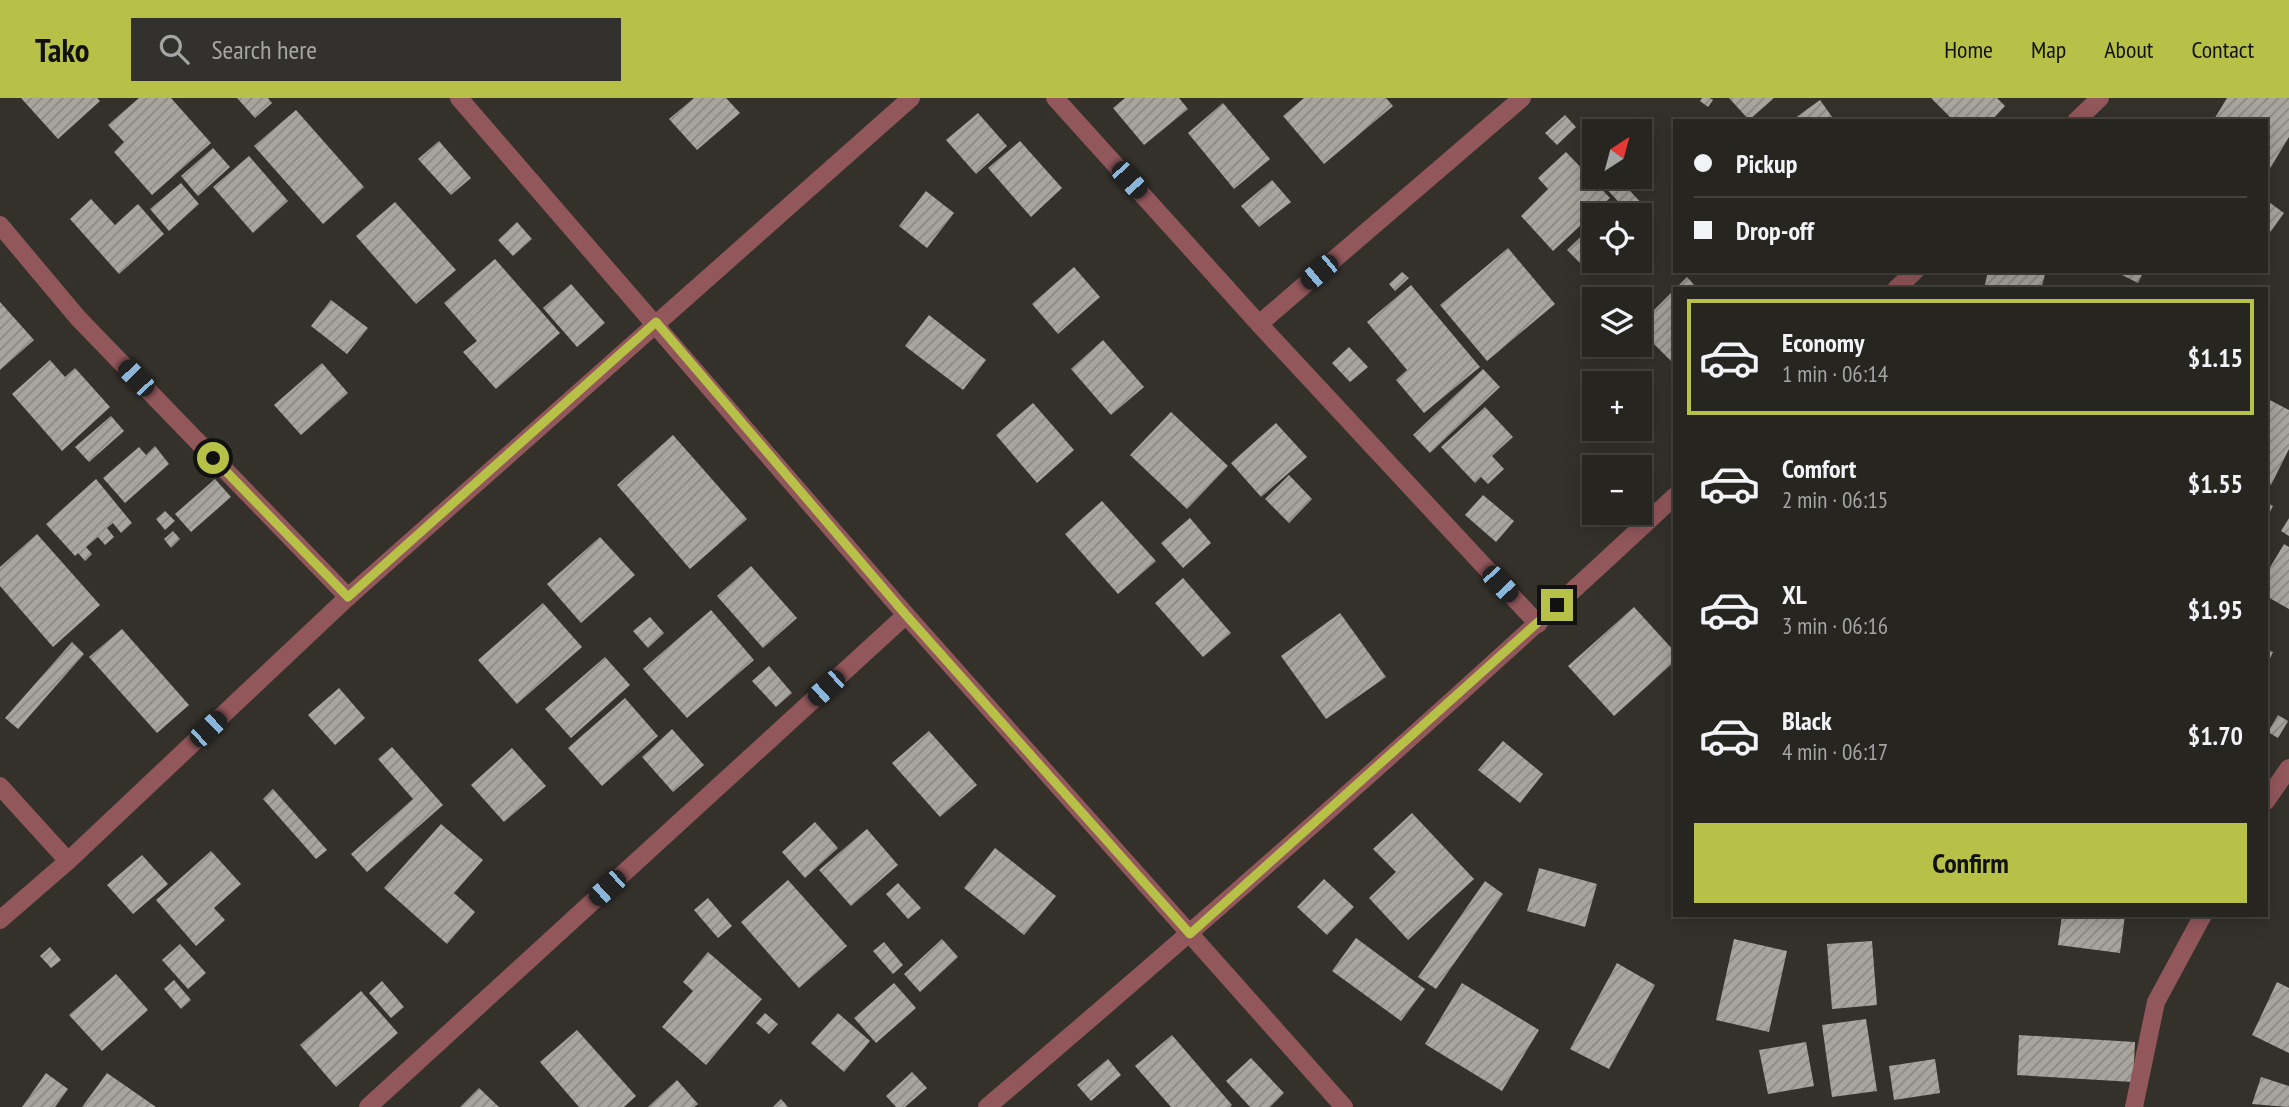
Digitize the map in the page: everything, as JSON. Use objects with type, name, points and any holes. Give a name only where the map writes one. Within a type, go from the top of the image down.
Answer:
[{"type":"street","points":[[459,98],[656,322],[906,615],[1344,1107]]},
{"type":"street","points":[[0,920],[68,861],[348,597],[911,98]]},
{"type":"street","points":[[1055,98],[1259,324],[1538,624]]},
{"type":"street","points":[[1259,324],[1522,98]]},
{"type":"street","points":[[2078,119],[2100,98]]},
{"type":"street","points":[[0,225],[78,318],[348,597]]},
{"type":"street","points":[[1898,287],[1913,273]]},
{"type":"street","points":[[987,1107],[1190,934],[1538,624],[1673,498]]},
{"type":"street","points":[[368,1107],[906,615]]},
{"type":"street","points":[[2268,798],[2289,768]]},
{"type":"street","points":[[0,786],[68,861]]},
{"type":"street","points":[[2134,1107],[2156,1002],[2202,917]]},
{"type":"building","points":[[21,98],[97,98],[100,101],[58,139]]},
{"type":"building","points":[[139,98],[171,98],[211,143],[152,195],[114,152],[124,142],[108,125]]},
{"type":"building","points":[[237,98],[268,98],[272,103],[255,118]]},
{"type":"building","points":[[694,98],[726,98],[740,113],[697,150],[669,119]]},
{"type":"building","points":[[1125,98],[1179,98],[1188,109],[1144,145],[1113,108]]},
{"type":"building","points":[[1304,98],[1386,98],[1393,106],[1324,164],[1283,116]]},
{"type":"building","points":[[1702,98],[1713,100],[1708,107],[1700,101]]},
{"type":"building","points":[[1729,98],[1774,98],[1750,119]]},
{"type":"building","points":[[1931,98],[1997,98],[2005,106],[1993,119],[1952,119]]},
{"type":"building","points":[[2227,98],[2289,98],[2289,137],[2269,170],[2268,119],[2214,119]]},
{"type":"building","points":[[1820,100],[1834,119],[1794,119]]},
{"type":"building","points":[[1223,103],[1270,159],[1234,189],[1188,133]]},
{"type":"building","points":[[296,110],[364,187],[323,224],[254,146]]},
{"type":"building","points":[[978,113],[1007,146],[976,174],[946,140]]},
{"type":"building","points":[[1565,115],[1576,127],[1557,145],[1545,133]]},
{"type":"building","points":[[439,141],[471,178],[451,195],[418,159]]},
{"type":"building","points":[[1020,141],[1062,188],[1031,217],[988,168]]},
{"type":"building","points":[[213,148],[230,167],[198,196],[181,176]]},
{"type":"building","points":[[1566,152],[1582,169],[1582,189],[1601,189],[1610,198],[1605,203],[1582,203],[1582,224],[1553,251],[1521,216],[1548,189],[1538,178]]},
{"type":"building","points":[[249,156],[288,201],[253,233],[213,187]]},
{"type":"building","points":[[1272,180],[1291,202],[1259,227],[1241,206]]},
{"type":"building","points":[[181,183],[199,204],[169,231],[150,209]]},
{"type":"building","points":[[1607,189],[1628,189],[1641,203],[1620,203]]},
{"type":"building","points":[[926,191],[954,213],[927,248],[899,226]]},
{"type":"building","points":[[91,199],[115,225],[138,204],[164,234],[119,274],[70,219]]},
{"type":"building","points":[[2268,201],[2284,213],[2268,235]]},
{"type":"building","points":[[395,202],[456,270],[416,304],[356,236]]},
{"type":"building","points":[[517,222],[532,239],[513,256],[498,240]]},
{"type":"building","points":[[1582,236],[1582,265],[1567,250]]},
{"type":"building","points":[[1508,248],[1555,304],[1487,361],[1440,305]]},
{"type":"building","points":[[495,259],[560,333],[496,389],[463,352],[477,341],[444,303]]},
{"type":"building","points":[[1074,267],[1100,297],[1058,334],[1032,304]]},
{"type":"building","points":[[1402,272],[1409,278],[1395,291],[1389,284]]},
{"type":"building","points":[[1988,273],[2045,273],[2042,287],[1984,287]]},
{"type":"building","points":[[2118,273],[2143,273],[2138,283]]},
{"type":"building","points":[[1687,277],[1696,287],[1677,287]]},
{"type":"building","points":[[571,284],[605,323],[577,347],[543,308]]},
{"type":"building","points":[[1411,285],[1480,367],[1424,413],[1396,380],[1407,370],[1367,322]]},
{"type":"building","points":[[1673,291],[1673,363],[1652,342],[1652,312]]},
{"type":"building","points":[[331,300],[368,328],[347,354],[311,326]]},
{"type":"building","points":[[0,302],[34,340],[0,370]]},
{"type":"building","points":[[929,315],[986,360],[963,390],[905,346]]},
{"type":"building","points":[[1103,340],[1144,387],[1111,415],[1071,369]]},
{"type":"building","points":[[1349,347],[1368,367],[1350,382],[1332,363]]},
{"type":"building","points":[[50,360],[65,377],[75,368],[110,407],[62,451],[12,394]]},
{"type":"building","points":[[322,363],[348,393],[301,435],[274,405]]},
{"type":"building","points":[[1483,369],[1500,387],[1430,453],[1413,435]]},
{"type":"building","points":[[2268,399],[2289,410],[2289,449],[2271,485],[2268,483]]},
{"type":"building","points":[[1033,403],[1074,450],[1037,483],[996,435]]},
{"type":"building","points":[[1485,407],[1513,437],[1492,456],[1504,469],[1488,484],[1481,477],[1475,483],[1441,447]]},
{"type":"building","points":[[1171,412],[1228,466],[1187,509],[1130,455]]},
{"type":"building","points":[[111,416],[124,431],[89,462],[75,447]]},
{"type":"building","points":[[1276,423],[1307,457],[1261,497],[1231,463]]},
{"type":"building","points":[[673,435],[747,519],[690,569],[617,485]]},
{"type":"building","points":[[155,446],[169,464],[125,503],[103,478],[139,447],[146,455]]},
{"type":"building","points":[[1289,475],[1312,499],[1289,523],[1265,499]]},
{"type":"building","points":[[96,479],[132,523],[121,533],[113,523],[107,528],[114,537],[105,545],[98,537],[86,547],[92,554],[85,561],[78,553],[75,556],[46,524]]},
{"type":"building","points":[[215,479],[231,497],[191,532],[175,514]]},
{"type":"building","points":[[1483,495],[1514,521],[1496,542],[1465,515]]},
{"type":"building","points":[[1102,501],[1156,561],[1118,594],[1065,534]]},
{"type":"building","points":[[165,511],[175,521],[165,530],[156,519]]},
{"type":"building","points":[[1190,518],[1211,543],[1183,568],[1161,543]]},
{"type":"building","points":[[2289,518],[2289,536],[2281,531]]},
{"type":"building","points":[[173,531],[180,539],[171,548],[164,539]]},
{"type":"building","points":[[37,534],[100,605],[53,647],[0,586],[0,567]]},
{"type":"building","points":[[600,537],[635,575],[581,623],[547,584]]},
{"type":"building","points":[[2284,544],[2289,547],[2289,609],[2268,597],[2268,571]]},
{"type":"building","points":[[751,566],[797,618],[763,648],[717,596]]},
{"type":"building","points":[[1183,578],[1231,633],[1203,657],[1155,603]]},
{"type":"building","points":[[543,603],[582,647],[517,704],[478,660]]},
{"type":"building","points":[[1634,607],[1673,650],[1673,663],[1614,716],[1568,666]]},
{"type":"building","points":[[711,610],[754,660],[687,718],[643,669]]},
{"type":"building","points":[[1340,613],[1386,677],[1326,719],[1281,656]]},
{"type":"building","points":[[650,617],[664,633],[648,648],[633,631]]},
{"type":"building","points":[[122,629],[189,705],[157,733],[89,657]]},
{"type":"building","points":[[72,642],[84,654],[18,729],[5,718]]},
{"type":"building","points":[[2268,650],[2273,652],[2268,663]]},
{"type":"building","points":[[605,657],[630,685],[571,738],[545,709]]},
{"type":"building","points":[[769,666],[792,693],[776,707],[752,681]]},
{"type":"building","points":[[339,688],[365,718],[335,745],[308,715]]},
{"type":"building","points":[[625,698],[658,736],[602,786],[568,748]]},
{"type":"building","points":[[2278,715],[2288,721],[2278,738],[2268,732]]},
{"type":"building","points":[[672,729],[704,765],[673,792],[642,757]]},
{"type":"building","points":[[929,731],[977,785],[940,817],[892,763]]},
{"type":"building","points":[[1503,741],[1543,774],[1520,803],[1478,770]]},
{"type":"building","points":[[392,747],[443,805],[367,872],[351,854],[413,799],[378,759]]},
{"type":"building","points":[[512,748],[546,786],[504,822],[471,785]]},
{"type":"building","points":[[273,789],[327,850],[316,859],[263,799]]},
{"type":"building","points":[[1412,813],[1474,879],[1408,940],[1369,898],[1396,872],[1373,849]]},
{"type":"building","points":[[815,822],[838,848],[805,878],[782,852]]},
{"type":"building","points":[[441,824],[483,860],[454,893],[475,912],[447,944],[384,888]]},
{"type":"building","points":[[867,829],[898,865],[851,906],[819,870]]},
{"type":"building","points":[[995,848],[1056,896],[1024,935],[964,888]]},
{"type":"building","points":[[211,851],[241,884],[214,908],[225,920],[196,946],[156,900]]},
{"type":"building","points":[[142,855],[168,884],[133,914],[107,885]]},
{"type":"building","points":[[1539,868],[1597,884],[1585,927],[1527,911]]},
{"type":"building","points":[[1324,879],[1354,907],[1327,935],[1297,907]]},
{"type":"building","points":[[788,880],[847,946],[799,988],[741,922]]},
{"type":"building","points":[[1485,881],[1503,894],[1436,989],[1418,977]]},
{"type":"building","points":[[898,883],[921,908],[908,919],[886,894]]},
{"type":"building","points":[[708,898],[732,926],[718,938],[694,910]]},
{"type":"building","points":[[2062,917],[2125,917],[2120,953],[2058,945]]},
{"type":"building","points":[[1356,938],[1425,989],[1401,1021],[1332,971]]},
{"type":"building","points":[[942,939],[958,957],[920,992],[904,974]]},
{"type":"building","points":[[1734,939],[1787,951],[1769,1032],[1716,1020]]},
{"type":"building","points":[[1872,941],[1877,1005],[1832,1009],[1827,944]]},
{"type":"building","points":[[884,942],[903,965],[893,974],[873,951]]},
{"type":"building","points":[[180,944],[206,973],[188,989],[162,960]]},
{"type":"building","points":[[50,947],[61,960],[51,968],[40,956]]},
{"type":"building","points":[[708,952],[762,999],[706,1065],[662,1027],[693,991],[683,982]]},
{"type":"building","points":[[1617,963],[1655,985],[1609,1069],[1570,1049]]},
{"type":"building","points":[[116,974],[148,1010],[102,1051],[69,1015]]},
{"type":"building","points":[[174,980],[191,1000],[181,1009],[164,989]]},
{"type":"building","points":[[382,981],[404,1007],[391,1018],[369,993]]},
{"type":"building","points":[[2277,982],[2289,988],[2289,1053],[2252,1035]]},
{"type":"building","points":[[894,983],[916,1008],[876,1043],[854,1018]]},
{"type":"building","points":[[1462,983],[1539,1030],[1502,1091],[1425,1044]]},
{"type":"building","points":[[361,991],[398,1033],[336,1087],[300,1045]]},
{"type":"building","points":[[765,1013],[778,1024],[769,1034],[756,1023]]},
{"type":"building","points":[[838,1013],[870,1041],[844,1072],[811,1043]]},
{"type":"building","points":[[1866,1019],[1877,1091],[1832,1097],[1822,1025]]},
{"type":"building","points":[[577,1030],[636,1096],[624,1107],[579,1107],[540,1062]]},
{"type":"building","points":[[1172,1035],[1232,1105],[1230,1107],[1171,1107],[1135,1066]]},
{"type":"building","points":[[2019,1035],[2135,1042],[2133,1082],[2017,1075]]},
{"type":"building","points":[[1806,1042],[1814,1086],[1768,1094],[1759,1050]]},
{"type":"building","points":[[1251,1058],[1284,1093],[1270,1107],[1250,1107],[1226,1081]]},
{"type":"building","points":[[1108,1059],[1121,1075],[1091,1101],[1077,1085]]},
{"type":"building","points":[[1935,1059],[1940,1093],[1894,1100],[1889,1066]]},
{"type":"building","points":[[912,1072],[927,1088],[905,1107],[896,1107],[886,1096]]},
{"type":"building","points":[[46,1073],[68,1089],[55,1107],[22,1107]]},
{"type":"building","points":[[107,1073],[156,1107],[82,1107]]},
{"type":"building","points":[[2261,1077],[2289,1086],[2289,1107],[2252,1104]]},
{"type":"building","points":[[677,1080],[698,1104],[694,1107],[648,1107]]},
{"type":"building","points":[[479,1088],[499,1107],[460,1107]]},
{"type":"building","points":[[781,1099],[788,1107],[773,1107]]},
{"type":"route","points":[[213,458],[348,597],[656,322],[906,615],[1190,934],[1557,605]]}]
